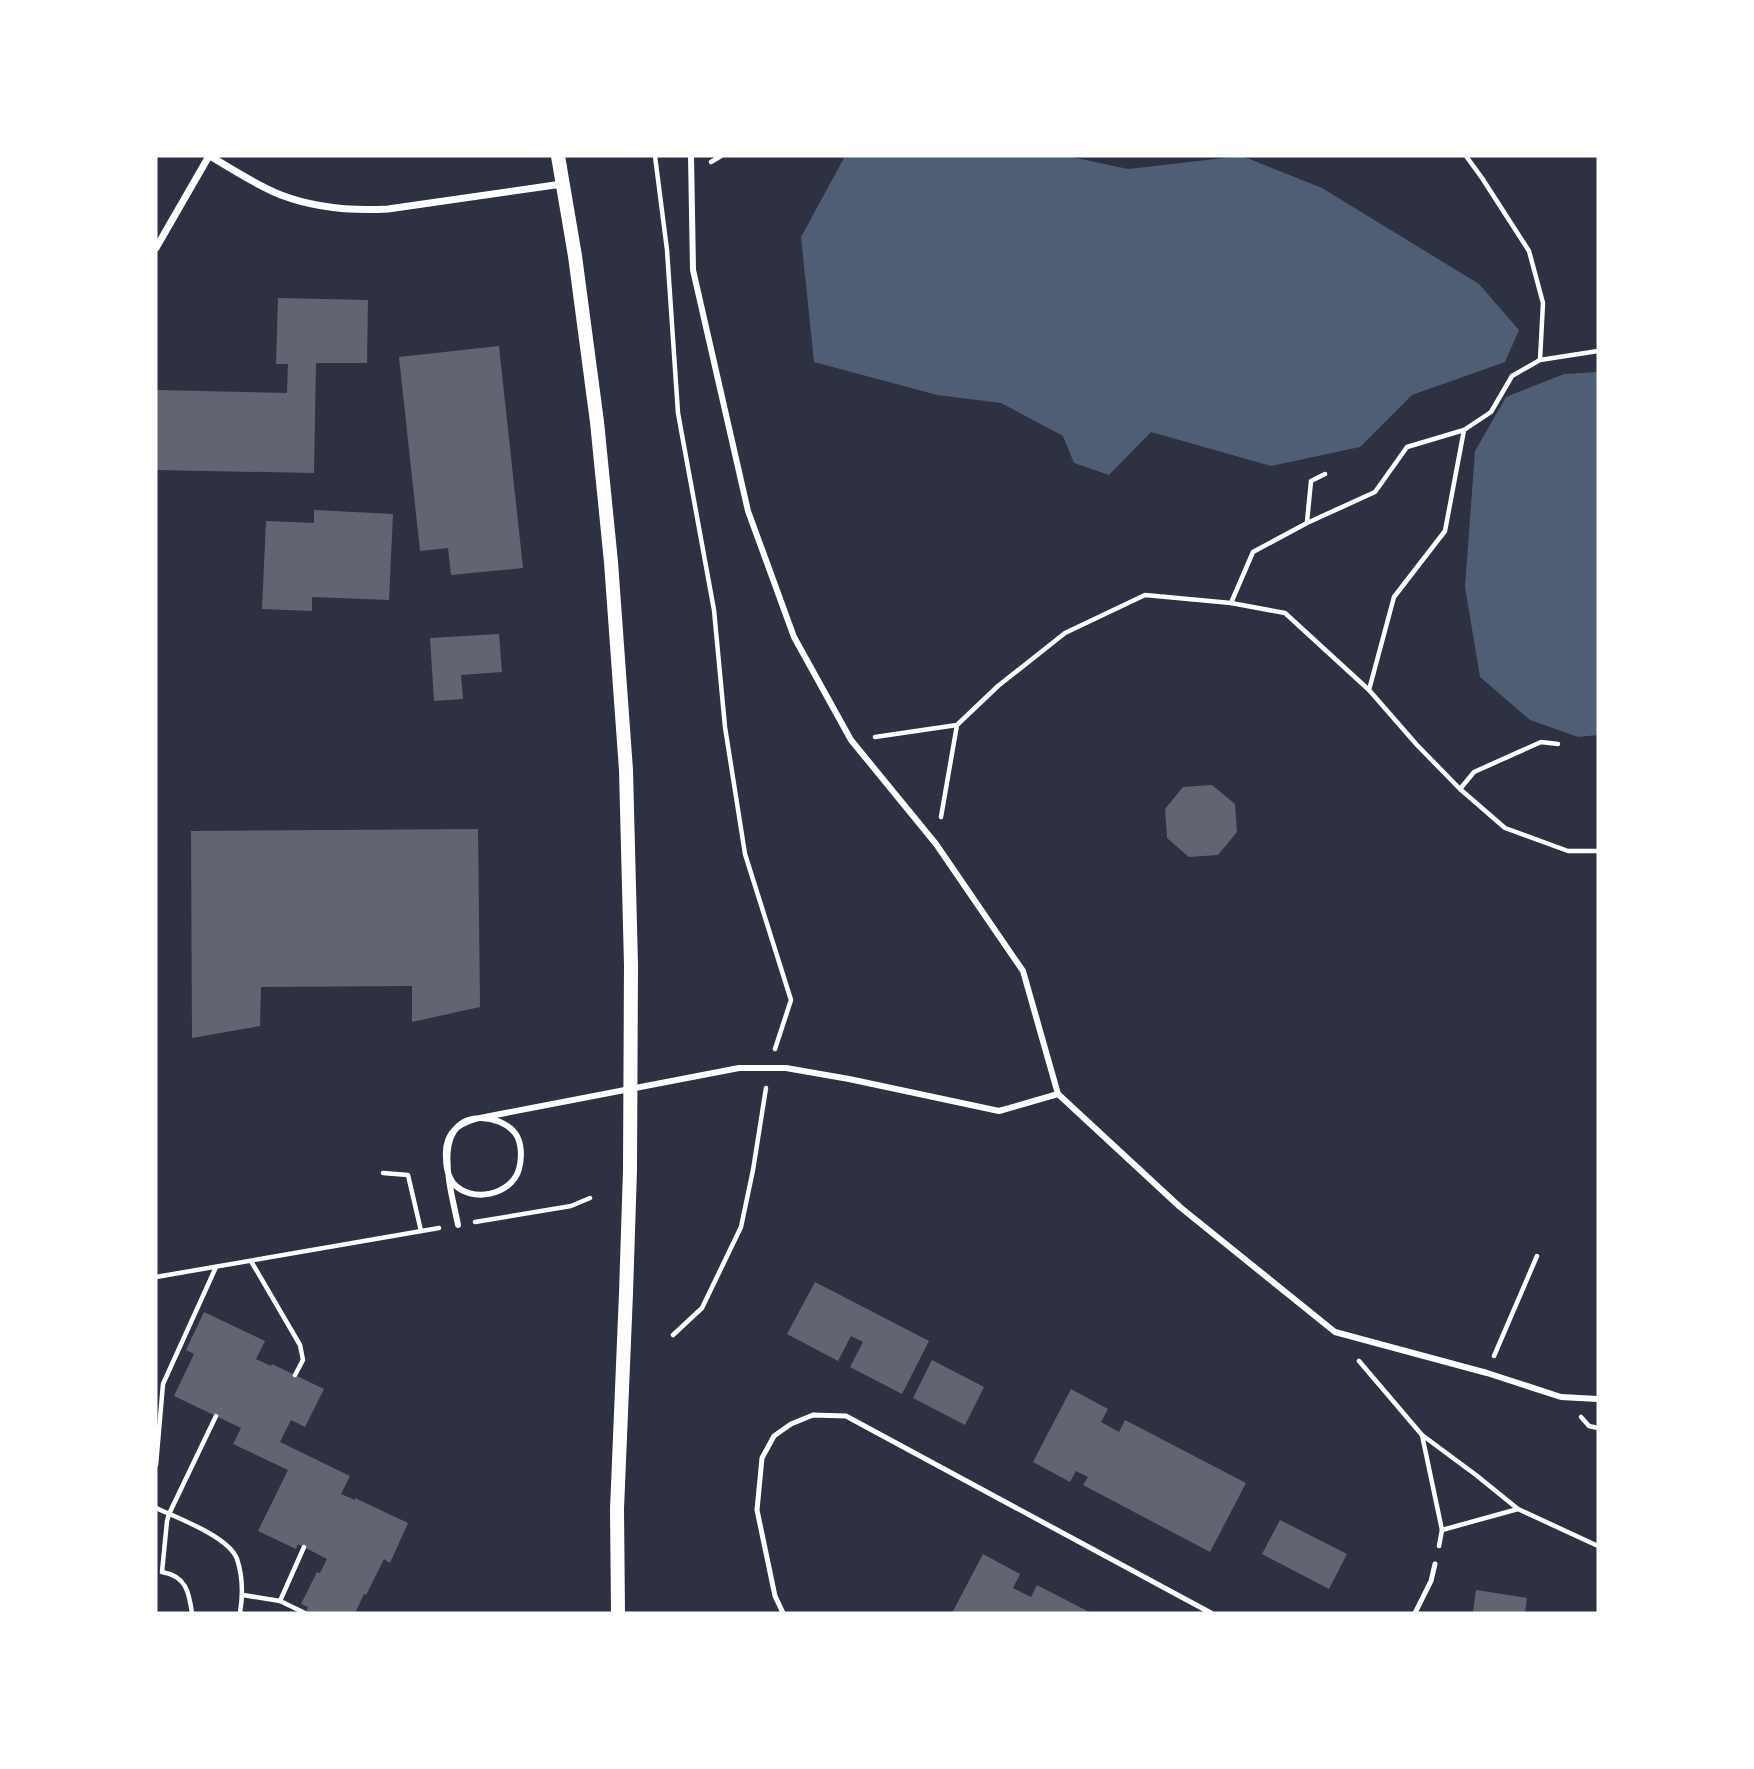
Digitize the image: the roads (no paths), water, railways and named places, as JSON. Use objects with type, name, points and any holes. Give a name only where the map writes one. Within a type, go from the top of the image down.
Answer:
[{"type":"main road","points":[[558,156],[575,256],[597,422],[611,562],[626,770],[631,965],[630,1156],[617,1509],[618,1613]]},
{"type":"street","points":[[156,248],[210,156],[261,186],[289,198],[365,211],[562,184]]},
{"type":"street","points":[[691,156],[694,270],[748,511],[793,637],[851,740],[936,844],[1023,971],[1058,1094],[1180,1207],[1335,1332],[1487,1373],[1561,1397],[1598,1399]]},
{"type":"street","points":[[458,1225],[447,1163],[448,1147],[452,1132],[466,1119],[485,1118],[502,1122],[515,1133],[519,1142],[518,1173],[502,1190],[491,1194],[471,1193],[453,1183],[449,1175],[446,1164],[447,1142],[452,1132],[471,1119],[739,1068],[786,1068],[999,1111],[1058,1094]]},
{"type":"lane","points":[[783,1613],[775,1596],[757,1510],[762,1458],[774,1436],[791,1424],[814,1415],[846,1416],[1202,1611],[1211,1613]]},
{"type":"lane","points":[[1415,1613],[1431,1581],[1435,1564]]},
{"type":"water","points":[[1067,156],[1128,169],[1242,156],[1322,188],[1479,284],[1519,330],[1505,362],[1412,395],[1360,447],[1271,466],[1151,432],[1109,475],[1074,463],[1063,436],[1001,403],[937,395],[814,362],[801,237],[844,158]]},
{"type":"water","points":[[1598,372],[1598,735],[1578,737],[1530,720],[1480,677],[1465,587],[1475,451],[1506,397],[1564,374]]}]
